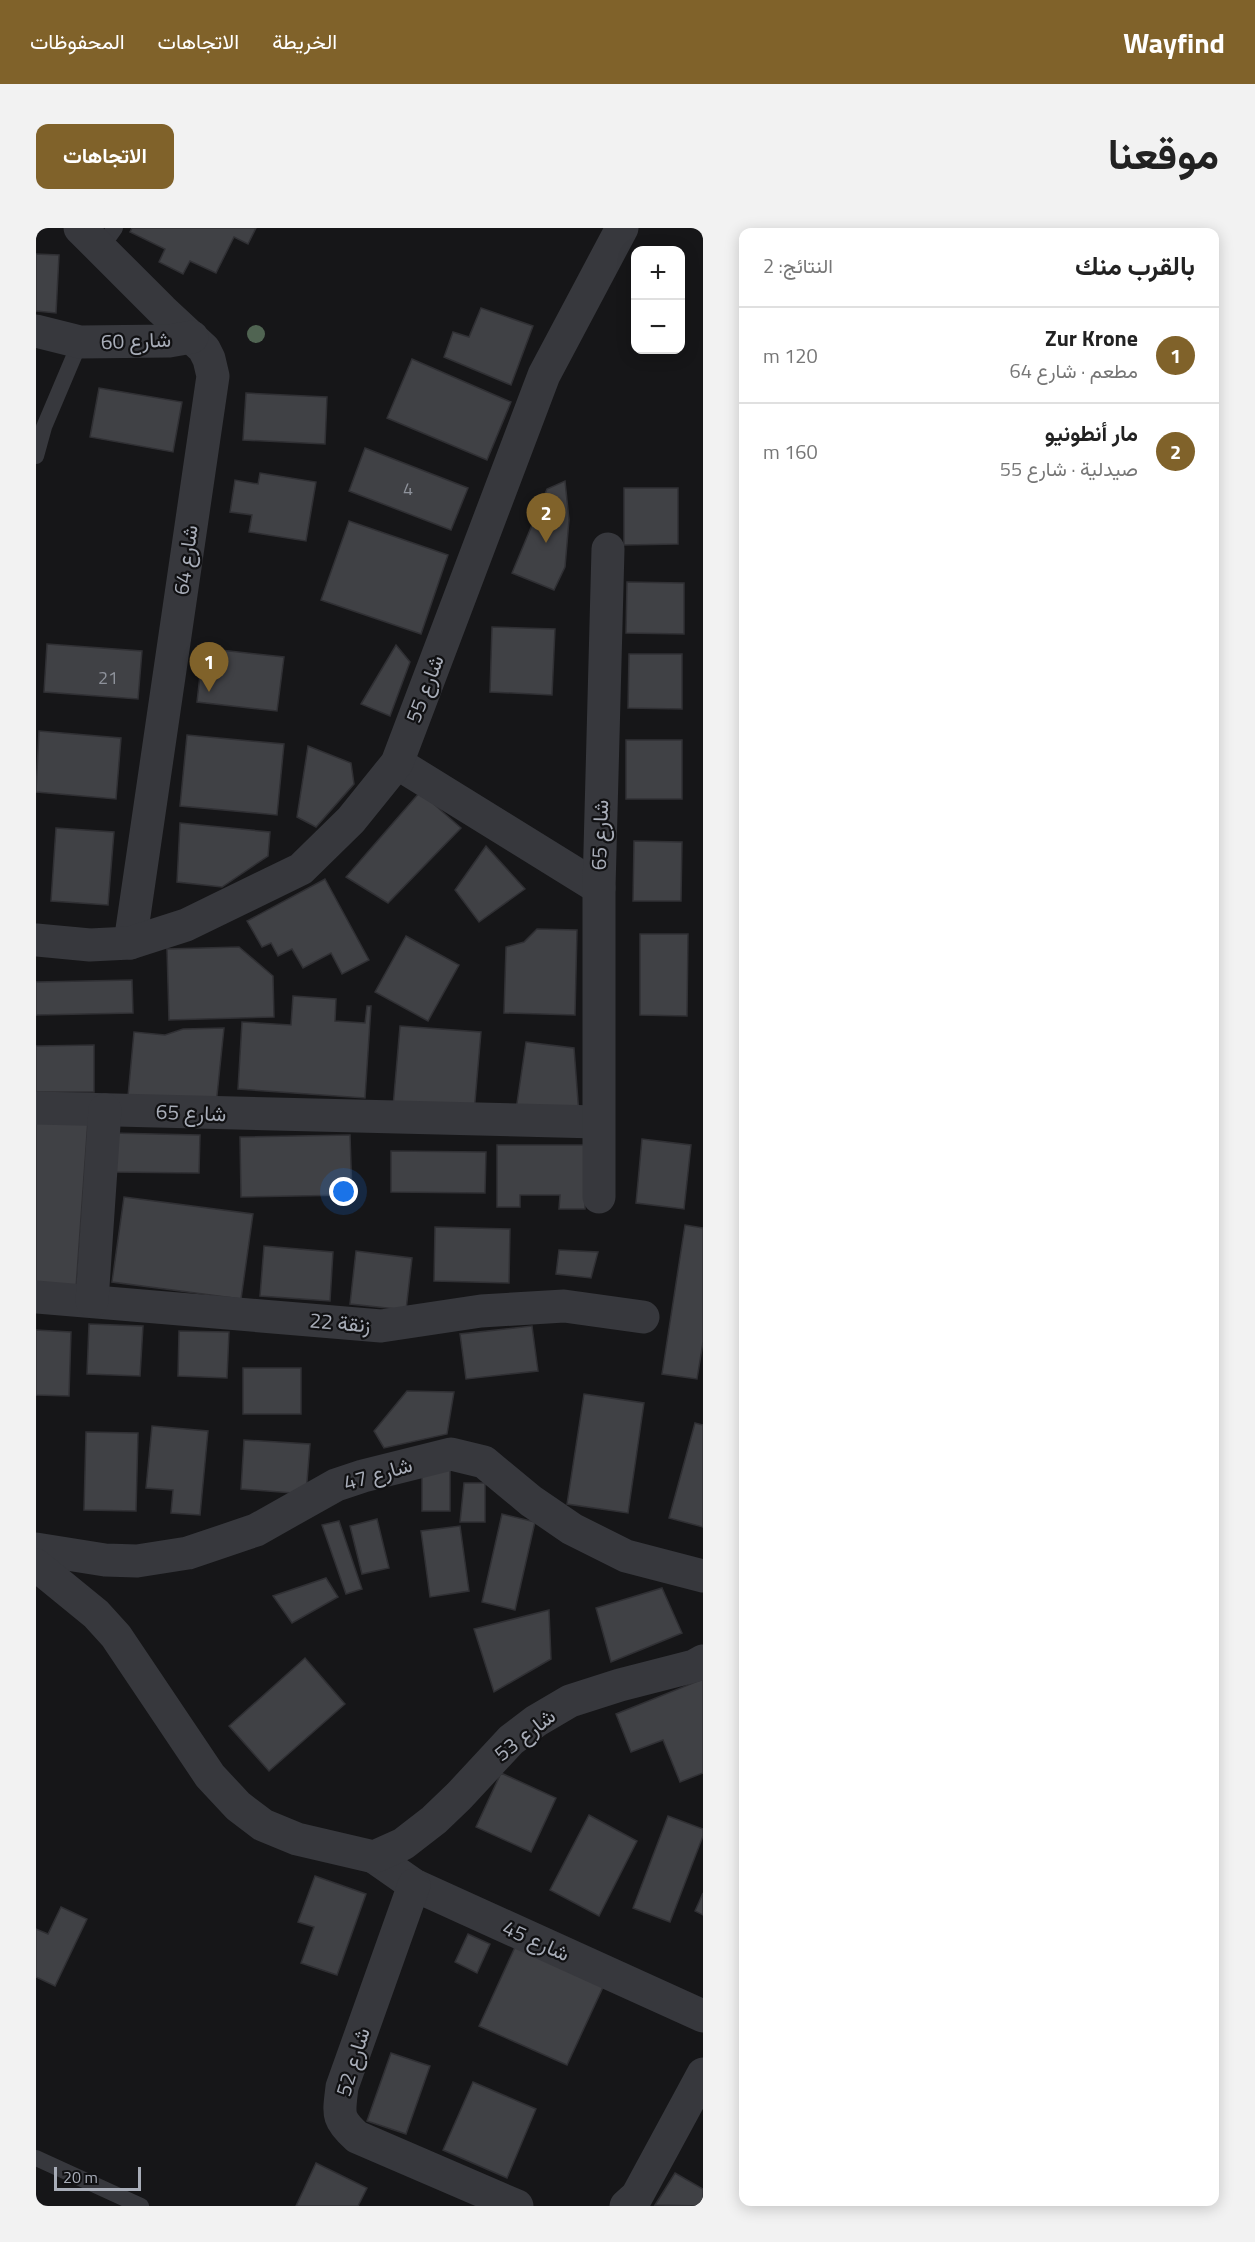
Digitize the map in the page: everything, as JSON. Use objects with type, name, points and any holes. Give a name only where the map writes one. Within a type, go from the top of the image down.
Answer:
[{"type":"street","name":"شارع 55","points":[[36,940],[90,945],[130,943],[186,925],[301,868],[351,820],[397,763],[544,375],[622,228]]},
{"type":"street","name":"شارع 64","points":[[98,235],[162,310],[204,349],[213,376],[130,943]]},
{"type":"street","name":"شارع 60","points":[[36,331],[80,342],[169,341],[192,337]]},
{"type":"street","name":"شارع 65","points":[[599,1197],[598,888],[608,549]]},
{"type":"street","points":[[397,763],[598,888]]},
{"type":"street","name":"شارع 65","points":[[36,1108],[597,1122]]},
{"type":"street","points":[[92,1301],[105,1110]]},
{"type":"street","name":"زنقة 22","points":[[36,1297],[381,1326],[481,1311],[564,1306],[643,1317]]},
{"type":"street","name":"شارع 47","points":[[36,1550],[105,1560],[137,1561],[188,1553],[256,1530],[336,1485],[451,1454],[484,1462],[531,1501],[572,1528],[626,1556],[703,1576]]},
{"type":"street","points":[[36,1565],[96,1614],[116,1636],[210,1776],[238,1806],[263,1825],[297,1839],[374,1857]]},
{"type":"street","name":"شارع 53","points":[[374,1857],[403,1844],[434,1820],[459,1797],[511,1740],[570,1701],[620,1685],[694,1666],[703,1661]]},
{"type":"street","name":"شارع 45","points":[[374,1857],[414,1886],[703,2016]]},
{"type":"street","name":"شارع 52","points":[[414,1886],[342,2087],[339,2111],[343,2125],[357,2137],[517,2206]]},
{"type":"street","points":[[626,2206],[637,2196],[703,2074]]},
{"type":"lane","name":"شارع 60","points":[[36,456],[44,428],[80,342]]},
{"type":"lane","points":[[36,2158],[141,2206]]},
{"type":"building","points":[[132,228],[256,228],[248,244],[234,237],[216,273],[190,261],[183,274],[159,262],[165,249],[130,232]]},
{"type":"building","points":[[36,254],[59,255],[56,313],[36,311]]},
{"type":"building","points":[[481,308],[533,326],[511,385],[444,357],[453,332],[469,337]]},
{"type":"building","points":[[412,359],[511,402],[487,460],[387,418]]},
{"type":"building","points":[[99,388],[182,402],[173,452],[90,437]]},
{"type":"building","points":[[246,393],[327,397],[325,444],[243,440]]},
{"type":"building","points":[[365,448],[468,488],[451,530],[349,491]]},
{"type":"building","points":[[260,473],[316,482],[306,541],[249,532],[252,515],[230,512],[235,480],[258,484]]},
{"type":"building","points":[[565,481],[569,520],[565,567],[554,590],[512,573],[547,489]]},
{"type":"building","points":[[624,488],[678,488],[678,544],[624,545]]},
{"type":"building","points":[[349,521],[448,555],[421,634],[321,600]]},
{"type":"building","points":[[627,582],[684,583],[684,634],[626,633]]},
{"type":"building","points":[[492,627],[555,629],[552,695],[490,692]]},
{"type":"building","points":[[47,644],[142,651],[138,699],[44,692]]},
{"type":"building","points":[[396,645],[410,662],[390,716],[361,704]]},
{"type":"building","points":[[203,648],[284,657],[277,711],[197,702]]},
{"type":"building","points":[[629,654],[682,654],[682,709],[628,708]]},
{"type":"building","points":[[39,731],[121,738],[116,799],[36,792]]},
{"type":"building","points":[[187,735],[284,744],[277,815],[180,806]]},
{"type":"building","points":[[626,740],[682,740],[682,799],[626,799]]},
{"type":"building","points":[[308,746],[351,763],[354,784],[316,827],[297,817]]},
{"type":"building","points":[[420,792],[461,828],[388,903],[346,877]]},
{"type":"building","points":[[180,823],[270,832],[268,856],[222,887],[177,882]]},
{"type":"building","points":[[56,828],[114,832],[108,905],[51,901]]},
{"type":"building","points":[[634,841],[682,842],[681,901],[633,901]]},
{"type":"building","points":[[486,846],[525,889],[479,922],[455,890]]},
{"type":"building","points":[[325,879],[369,960],[342,974],[331,953],[303,968],[292,949],[278,956],[271,943],[262,947],[247,921]]},
{"type":"building","points":[[537,929],[577,930],[575,1015],[504,1013],[506,947],[524,942]]},
{"type":"building","points":[[640,934],[688,934],[687,1016],[640,1015]]},
{"type":"building","points":[[406,936],[459,965],[428,1021],[375,992]]},
{"type":"building","points":[[239,947],[273,976],[274,1017],[169,1020],[167,949]]},
{"type":"building","points":[[132,980],[133,1013],[36,1015],[36,982]]},
{"type":"building","points":[[293,996],[336,999],[335,1021],[365,1023],[367,1006],[371,1006],[365,1098],[238,1089],[242,1022],[291,1025]]},
{"type":"building","points":[[400,1026],[481,1032],[474,1113],[393,1107]]},
{"type":"building","points":[[224,1028],[216,1105],[128,1096],[134,1032],[165,1035],[183,1029]]},
{"type":"building","points":[[526,1042],[574,1048],[579,1115],[516,1110]]},
{"type":"building","points":[[94,1045],[94,1092],[36,1092],[36,1046]]},
{"type":"building","points":[[36,1116],[88,1120],[76,1288],[36,1285]]},
{"type":"building","points":[[111,1133],[200,1135],[199,1173],[110,1172]]},
{"type":"building","points":[[350,1135],[352,1195],[241,1197],[240,1137]]},
{"type":"building","points":[[642,1139],[691,1145],[684,1209],[636,1203]]},
{"type":"building","points":[[497,1145],[585,1145],[585,1209],[559,1209],[560,1195],[520,1195],[520,1207],[497,1207]]},
{"type":"building","points":[[391,1151],[486,1152],[485,1193],[391,1192]]},
{"type":"building","points":[[124,1197],[253,1214],[241,1299],[112,1282]]},
{"type":"building","points":[[685,1225],[703,1228],[703,1342],[697,1379],[662,1374]]},
{"type":"building","points":[[435,1227],[510,1229],[509,1283],[434,1281]]},
{"type":"building","points":[[264,1246],[333,1252],[330,1301],[260,1296]]},
{"type":"building","points":[[559,1250],[598,1252],[591,1278],[556,1274]]},
{"type":"building","points":[[356,1251],[412,1258],[406,1310],[350,1304]]},
{"type":"building","points":[[89,1324],[143,1326],[140,1376],[87,1374]]},
{"type":"building","points":[[532,1326],[538,1371],[466,1379],[460,1334]]},
{"type":"building","points":[[36,1330],[71,1332],[69,1396],[36,1395]]},
{"type":"building","points":[[179,1331],[229,1332],[227,1378],[178,1376]]},
{"type":"building","points":[[243,1368],[301,1368],[301,1414],[243,1414]]},
{"type":"building","points":[[407,1391],[454,1392],[447,1434],[384,1448],[374,1431]]},
{"type":"building","points":[[584,1394],[644,1403],[628,1513],[567,1504]]},
{"type":"building","points":[[695,1423],[703,1425],[703,1527],[669,1518]]},
{"type":"building","points":[[152,1426],[208,1431],[200,1515],[171,1513],[173,1490],[146,1488]]},
{"type":"building","points":[[86,1432],[138,1433],[136,1511],[84,1510]]},
{"type":"building","points":[[244,1440],[310,1444],[306,1494],[241,1489]]},
{"type":"building","points":[[422,1464],[450,1464],[450,1511],[422,1511]]},
{"type":"building","points":[[464,1483],[485,1483],[485,1522],[460,1522]]},
{"type":"building","points":[[502,1514],[535,1522],[515,1610],[482,1602]]},
{"type":"building","points":[[377,1519],[389,1568],[362,1574],[350,1526]]},
{"type":"building","points":[[339,1521],[362,1589],[346,1594],[322,1525]]},
{"type":"building","points":[[460,1526],[469,1591],[430,1597],[421,1531]]},
{"type":"building","points":[[326,1578],[338,1597],[292,1623],[273,1596]]},
{"type":"building","points":[[662,1588],[682,1633],[611,1662],[596,1608]]},
{"type":"building","points":[[549,1610],[551,1659],[494,1692],[474,1629]]},
{"type":"building","points":[[305,1658],[345,1704],[269,1771],[229,1726]]},
{"type":"building","points":[[703,1679],[703,1773],[680,1782],[663,1740],[631,1752],[616,1714]]},
{"type":"building","points":[[501,1773],[556,1798],[531,1852],[476,1827]]},
{"type":"building","points":[[589,1815],[637,1841],[599,1916],[550,1890]]},
{"type":"building","points":[[668,1816],[703,1829],[703,1836],[670,1922],[633,1908]]},
{"type":"building","points":[[315,1876],[366,1894],[337,1975],[301,1963],[314,1927],[298,1922]]},
{"type":"building","points":[[703,1893],[703,1915],[695,1911]]},
{"type":"building","points":[[61,1907],[87,1919],[55,1986],[36,1977],[36,1929],[48,1934]]},
{"type":"building","points":[[468,1934],[490,1944],[477,1973],[455,1962]]},
{"type":"building","points":[[516,1945],[604,1985],[567,2065],[479,2026]]},
{"type":"building","points":[[391,2053],[430,2066],[406,2134],[367,2121]]},
{"type":"building","points":[[473,2082],[536,2109],[507,2178],[443,2150]]},
{"type":"building","points":[[316,2163],[367,2188],[358,2206],[296,2206]]},
{"type":"building","points":[[675,2173],[703,2189],[703,2206],[655,2205]]},
{"type":"place","name":"مار أنطونيو","points":[[546,543]]},
{"type":"place","name":"Zur Krone","points":[[209,692]]}]
